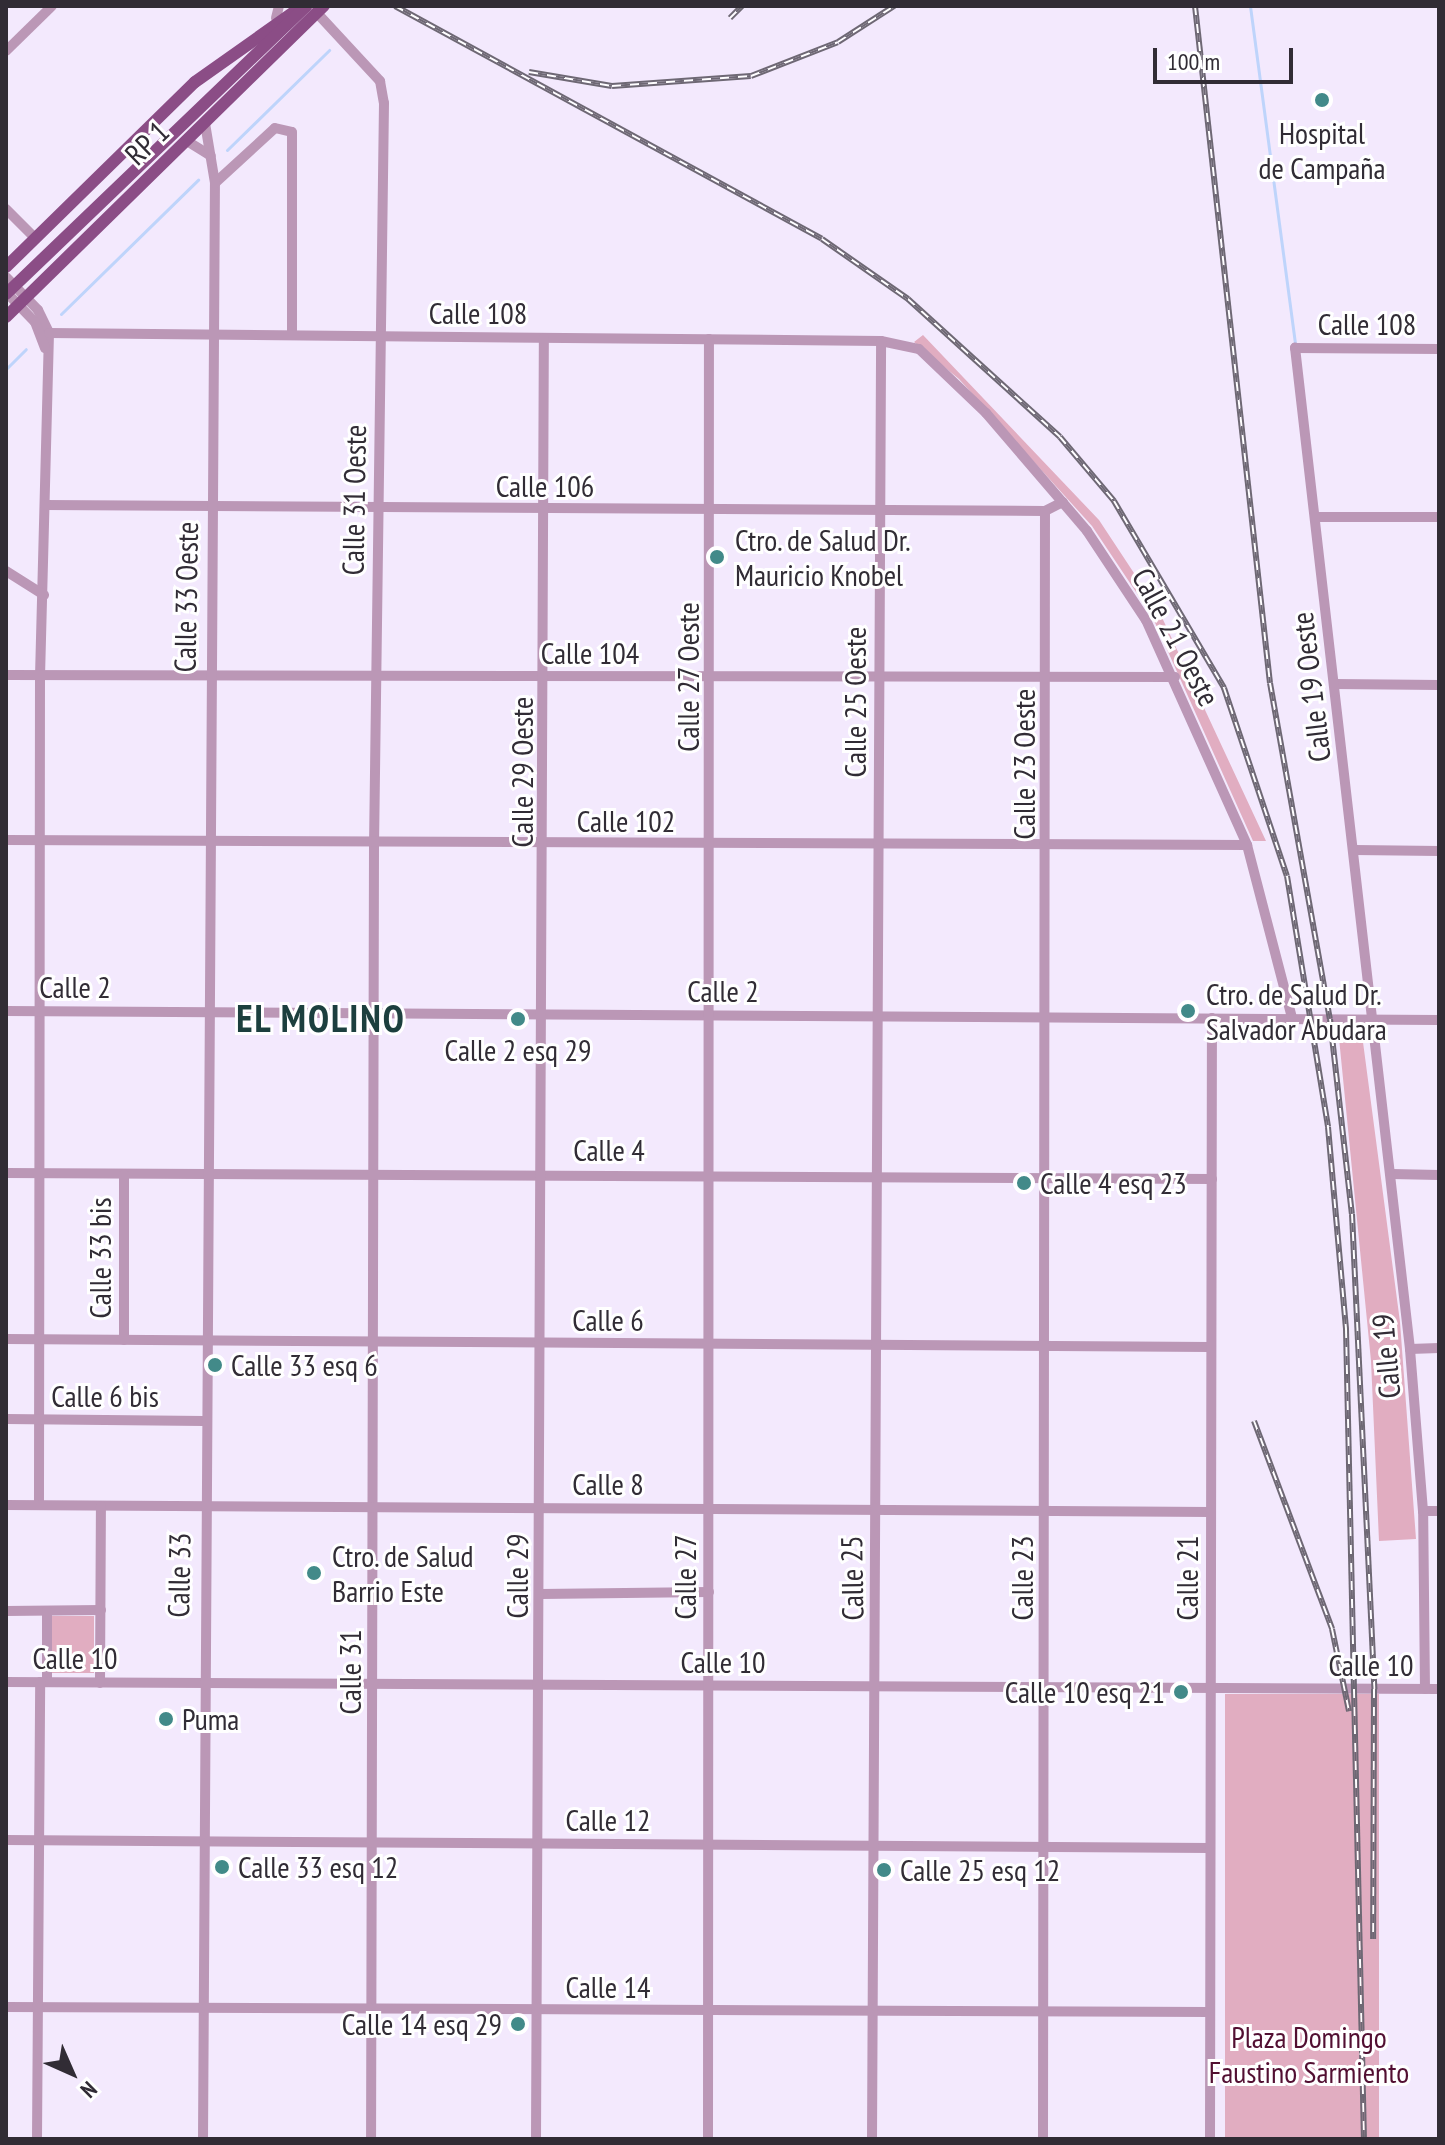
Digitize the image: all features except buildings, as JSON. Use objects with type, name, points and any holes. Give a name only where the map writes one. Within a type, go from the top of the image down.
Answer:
[{"type":"main road","points":[[6,267],[195,82],[277,12],[313,8]]},
{"type":"main road","name":"RP 1","points":[[6,317],[205,123],[313,8]]},
{"type":"main road","name":"RP 1","points":[[8,288],[313,8]]},
{"type":"street","points":[[6,51],[52,6]]},
{"type":"street","name":"Calle 31 Oeste","points":[[313,8],[383,91],[374,845],[376,1013]]},
{"type":"street","name":"Calle 33 Oeste","points":[[205,123],[215,183],[206,1012]]},
{"type":"street","points":[[215,183],[275,128],[292,132],[292,335]]},
{"type":"street","points":[[187,141],[212,157]]},
{"type":"street","points":[[6,209],[35,238]]},
{"type":"street","points":[[8,288],[49,333],[46,350],[44,595],[40,675],[39,1505]]},
{"type":"street","points":[[22,301],[46,350]]},
{"type":"street","name":"Calle 108","points":[[49,333],[907,343]]},
{"type":"street","name":"Calle 29 Oeste","points":[[544,338],[545,1014]]},
{"type":"street","name":"Calle 27 Oeste","points":[[709,339],[713,677],[712,1015]]},
{"type":"street","name":"Calle 25 Oeste","points":[[881,341],[878,678],[881,1016]]},
{"type":"street","name":"Calle 21 Oeste","points":[[907,343],[956,381],[1063,502],[1124,586],[1175,677],[1247,845],[1292,1018]]},
{"type":"street","name":"Calle 108","points":[[1295,348],[1439,349]]},
{"type":"street","name":"Calle 19 Oeste","points":[[1295,348],[1375,1020]]},
{"type":"street","points":[[1045,511],[1063,502]]},
{"type":"street","name":"Calle 106","points":[[45,505],[1045,511]]},
{"type":"street","name":"Calle 23 Oeste","points":[[1045,511],[1049,1017]]},
{"type":"street","points":[[1315,517],[1439,517]]},
{"type":"street","points":[[6,571],[44,595]]},
{"type":"street","name":"Calle 104","points":[[6,675],[1175,677]]},
{"type":"street","points":[[1335,684],[1439,685]]},
{"type":"street","name":"Calle 102","points":[[6,840],[374,845],[878,842],[1247,845]]},
{"type":"street","points":[[1355,850],[1439,851]]},
{"type":"street","name":"Calle 2","points":[[6,1011],[1439,1020]]},
{"type":"street","name":"Calle 33","points":[[203,2139],[206,1012]]},
{"type":"street","name":"Calle 31","points":[[371,2139],[376,1013]]},
{"type":"street","name":"Calle 29","points":[[536,2139],[545,1014]]},
{"type":"street","name":"Calle 27","points":[[708,2139],[712,1015]]},
{"type":"street","name":"Calle 25","points":[[872,2139],[880,1345],[876,1177],[881,1016]]},
{"type":"street","name":"Calle 23","points":[[1043,2139],[1049,1017]]},
{"type":"street","name":"Calle 21","points":[[1210,2139],[1212,1018]]},
{"type":"street","name":"Calle 19","points":[[1375,1020],[1410,1349],[1423,1511],[1425,1689]]},
{"type":"street","name":"Calle 4","points":[[6,1173],[205,1176],[711,1173],[1212,1179]]},
{"type":"street","points":[[1392,1174],[1439,1175]]},
{"type":"street","name":"Calle 33 bis","points":[[124,1175],[124,1340]]},
{"type":"street","name":"Calle 6","points":[[6,1339],[1210,1347]]},
{"type":"street","points":[[1410,1349],[1439,1348]]},
{"type":"street","name":"Calle 6 bis","points":[[6,1419],[204,1421]]},
{"type":"street","name":"Calle 8","points":[[6,1505],[1211,1512]]},
{"type":"street","points":[[100,1683],[101,1506]]},
{"type":"street","points":[[1423,1511],[1439,1511]]},
{"type":"street","points":[[541,1594],[709,1592]]},
{"type":"street","points":[[6,1611],[101,1610]]},
{"type":"street","points":[[37,2139],[39,1840],[47,1611]]},
{"type":"street","name":"Calle 10","points":[[6,1682],[1439,1689]]},
{"type":"street","name":"Calle 12","points":[[6,1840],[1210,1848]]},
{"type":"street","name":"Calle 14","points":[[6,2007],[1044,2015],[1210,2012]]},
{"type":"green space","points":[[923,335],[1099,520],[1159,611],[1266,841],[1253,841],[1152,616],[1092,526],[959,379],[914,342]]},
{"type":"green space","points":[[1361,1027],[1400,1322],[1416,1539],[1379,1541],[1371,1361],[1338,1028]]},
{"type":"green space","points":[[51,1616],[94,1616],[94,1673],[51,1673]]},
{"type":"green space","name":"Plaza Domingo Faustino Sarmiento","points":[[1225,1694],[1379,1694],[1379,2139],[1225,2139]]},
{"type":"waterway","points":[[1250,6],[1295,344]]},
{"type":"waterway","points":[[227,150],[329,50]]},
{"type":"waterway","points":[[61,314],[198,180]]},
{"type":"waterway","points":[[6,369],[26,349]]},
{"type":"railway","points":[[395,6],[822,239],[908,299],[1060,437],[1114,501],[1224,688],[1287,876],[1328,1127],[1346,1329],[1364,2139]]},
{"type":"railway","points":[[730,18],[742,6]]},
{"type":"railway","points":[[529,72],[612,86],[751,76],[838,42],[894,6]]},
{"type":"railway","points":[[1195,6],[1270,683],[1330,1019],[1352,1214],[1374,1689],[1373,1939]]},
{"type":"railway","points":[[1254,1421],[1332,1629],[1349,1711]]},
{"type":"place","name":"Hospital de Campaña","points":[[1322,100]]},
{"type":"place","name":"Ctro. de Salud Dr. Mauricio Knobel","points":[[717,557]]},
{"type":"place","name":"Ctro. de Salud Dr. Salvador Abudara","points":[[1188,1011]]},
{"type":"place","name":"Calle 2 esq 29","points":[[518,1019]]},
{"type":"place","name":"Calle 4 esq 23","points":[[1024,1183]]},
{"type":"place","name":"Calle 33 esq 6","points":[[215,1365]]},
{"type":"place","name":"Ctro. de Salud Barrio Este","points":[[314,1573]]},
{"type":"place","name":"Calle 10 esq 21","points":[[1181,1692]]},
{"type":"place","name":"Puma","points":[[166,1719]]},
{"type":"place","name":"Calle 33 esq 12","points":[[222,1867]]},
{"type":"place","name":"Calle 25 esq 12","points":[[884,1870]]},
{"type":"place","name":"Calle 14 esq 29","points":[[518,2024]]},
{"type":"district","name":"EL MOLINO","points":[[321,1018]]}]
